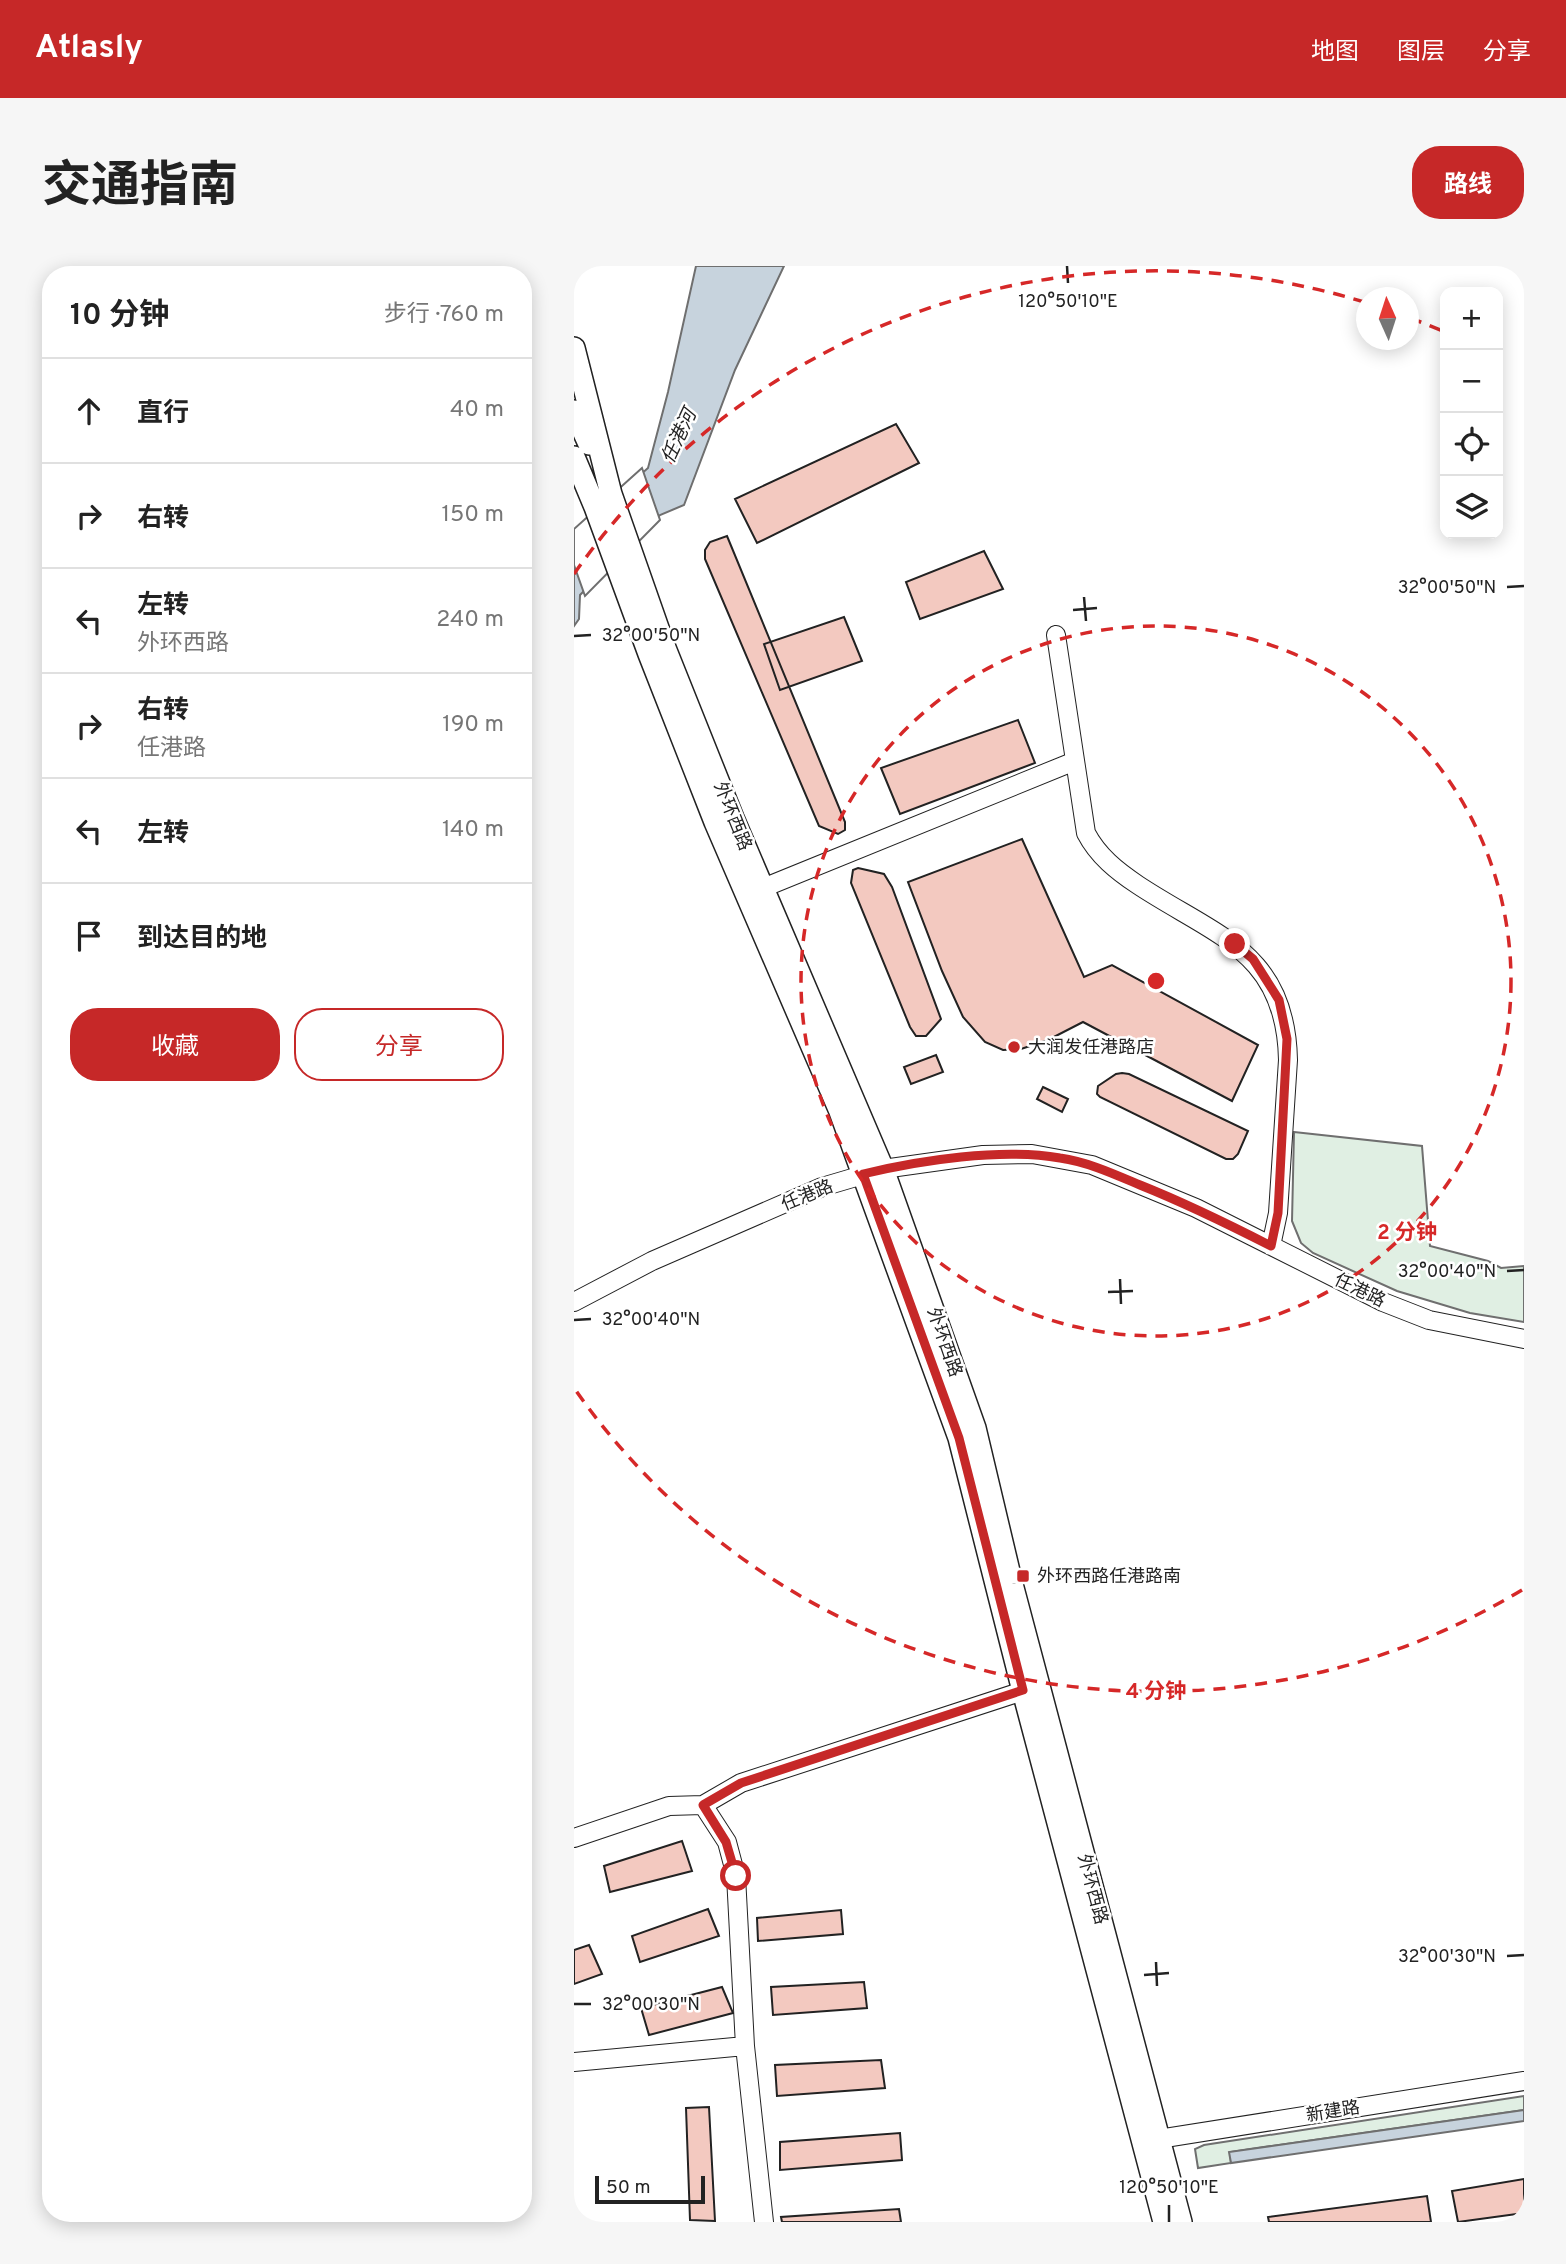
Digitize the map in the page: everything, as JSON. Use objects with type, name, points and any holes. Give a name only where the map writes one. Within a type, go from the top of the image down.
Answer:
[{"type":"main road","name":"外环西路","points":[[574,348],[603,500]]},
{"type":"main road","name":"外环西路","points":[[574,411],[715,822],[839,1109],[873,1172],[959,1438],[1023,1690],[1151,2140],[1181,2222]]},
{"type":"main road","name":"外环西路","points":[[574,428],[603,500]]},
{"type":"main road","name":"外环西路","points":[[574,457],[603,500]]},
{"type":"main road","name":"外环西路","points":[[629,574],[665,648],[763,888],[975,1428],[1151,2140],[1164,2222]]},
{"type":"street","points":[[1056,635],[1086,833],[1095,849],[1125,876],[1235,944],[1253,959],[1279,1000],[1288,1060],[1278,1213],[1271,1246]]},
{"type":"street","points":[[763,888],[1076,761]]},
{"type":"street","name":"任港路","points":[[574,1302],[652,1261],[822,1187],[873,1172],[983,1156],[1032,1154],[1093,1165],[1196,1208],[1383,1302],[1429,1320],[1524,1339]]},
{"type":"street","points":[[574,1838],[669,1806],[703,1805],[741,1783],[1023,1690]]},
{"type":"street","points":[[703,1805],[726,1842],[736,1876],[745,2046],[764,2222]]},
{"type":"street","points":[[574,2062],[745,2046]]},
{"type":"street","name":"新建路","points":[[1151,2140],[1524,2081]]},
{"type":"green space","points":[[1294,1132],[1422,1146],[1430,1246],[1488,1261],[1501,1268],[1524,1266],[1524,1322],[1470,1313],[1397,1291],[1313,1253],[1301,1243],[1292,1221]]},
{"type":"green space","points":[[1524,2096],[1524,2110],[1230,2152],[1231,2163],[1198,2168],[1195,2149],[1204,2145]]},
{"type":"water","name":"任港河","points":[[696,266],[784,266],[735,370],[684,505],[660,515],[580,595],[579,619],[574,626],[574,534],[648,468]]},
{"type":"water","points":[[1524,2110],[1524,2121],[1231,2163],[1229,2152]]},
{"type":"pier","points":[[642,468],[660,520],[585,596],[574,565],[574,529]]},
{"type":"building","points":[[896,424],[919,463],[757,543],[735,499]]},
{"type":"building","points":[[727,536],[845,822],[845,830],[838,834],[819,826],[705,559],[705,550],[710,542]]},
{"type":"building","points":[[984,551],[1003,589],[920,619],[906,582]]},
{"type":"building","points":[[844,617],[862,661],[780,690],[764,644]]},
{"type":"building","points":[[1018,720],[1035,763],[900,814],[881,768]]},
{"type":"building","points":[[1022,839],[1084,977],[1112,965],[1258,1045],[1232,1101],[1083,1022],[1048,1040],[1021,1049],[1003,1050],[985,1042],[963,1017],[908,882]]},
{"type":"building","points":[[858,868],[884,874],[892,887],[941,1019],[926,1036],[916,1036],[910,1027],[851,883],[853,870]]},
{"type":"building","points":[[936,1055],[943,1072],[911,1084],[904,1067]]},
{"type":"building","points":[[1122,1073],[1248,1131],[1238,1154],[1233,1159],[1226,1159],[1097,1094],[1098,1086]]},
{"type":"building","points":[[1043,1087],[1068,1099],[1062,1112],[1037,1099]]},
{"type":"building","points":[[682,1841],[692,1871],[610,1892],[604,1866]]},
{"type":"building","points":[[708,1909],[719,1936],[640,1962],[632,1936]]},
{"type":"building","points":[[841,1910],[843,1934],[758,1941],[757,1918]]},
{"type":"building","points":[[589,1945],[602,1974],[574,1984],[574,1950]]},
{"type":"building","points":[[864,1982],[867,2008],[773,2015],[771,1987]]},
{"type":"building","points":[[722,1987],[733,2013],[649,2035],[641,2008]]},
{"type":"building","points":[[881,2060],[885,2088],[777,2096],[775,2065]]},
{"type":"building","points":[[709,2107],[715,2221],[690,2220],[686,2108]]},
{"type":"building","points":[[900,2133],[902,2160],[780,2170],[780,2142]]},
{"type":"building","points":[[1524,2179],[1524,2213],[1458,2222],[1452,2191]]},
{"type":"building","points":[[1427,2196],[1431,2222],[1269,2222],[1268,2217]]},
{"type":"building","points":[[899,2209],[901,2222],[782,2222],[781,2217]]},
{"type":"place","name":"大润发任港路店","points":[[1014,1047]]},
{"type":"place","name":"外环西路任港路南","points":[[1023,1576]]},
{"type":"route","points":[[736,1876],[726,1842],[703,1805],[741,1783],[1023,1690],[959,1438],[863,1174],[983,1156],[1032,1154],[1061,1158],[1093,1165],[1196,1208],[1271,1246],[1278,1213],[1287,1039],[1279,1000],[1253,959],[1235,944]]}]
